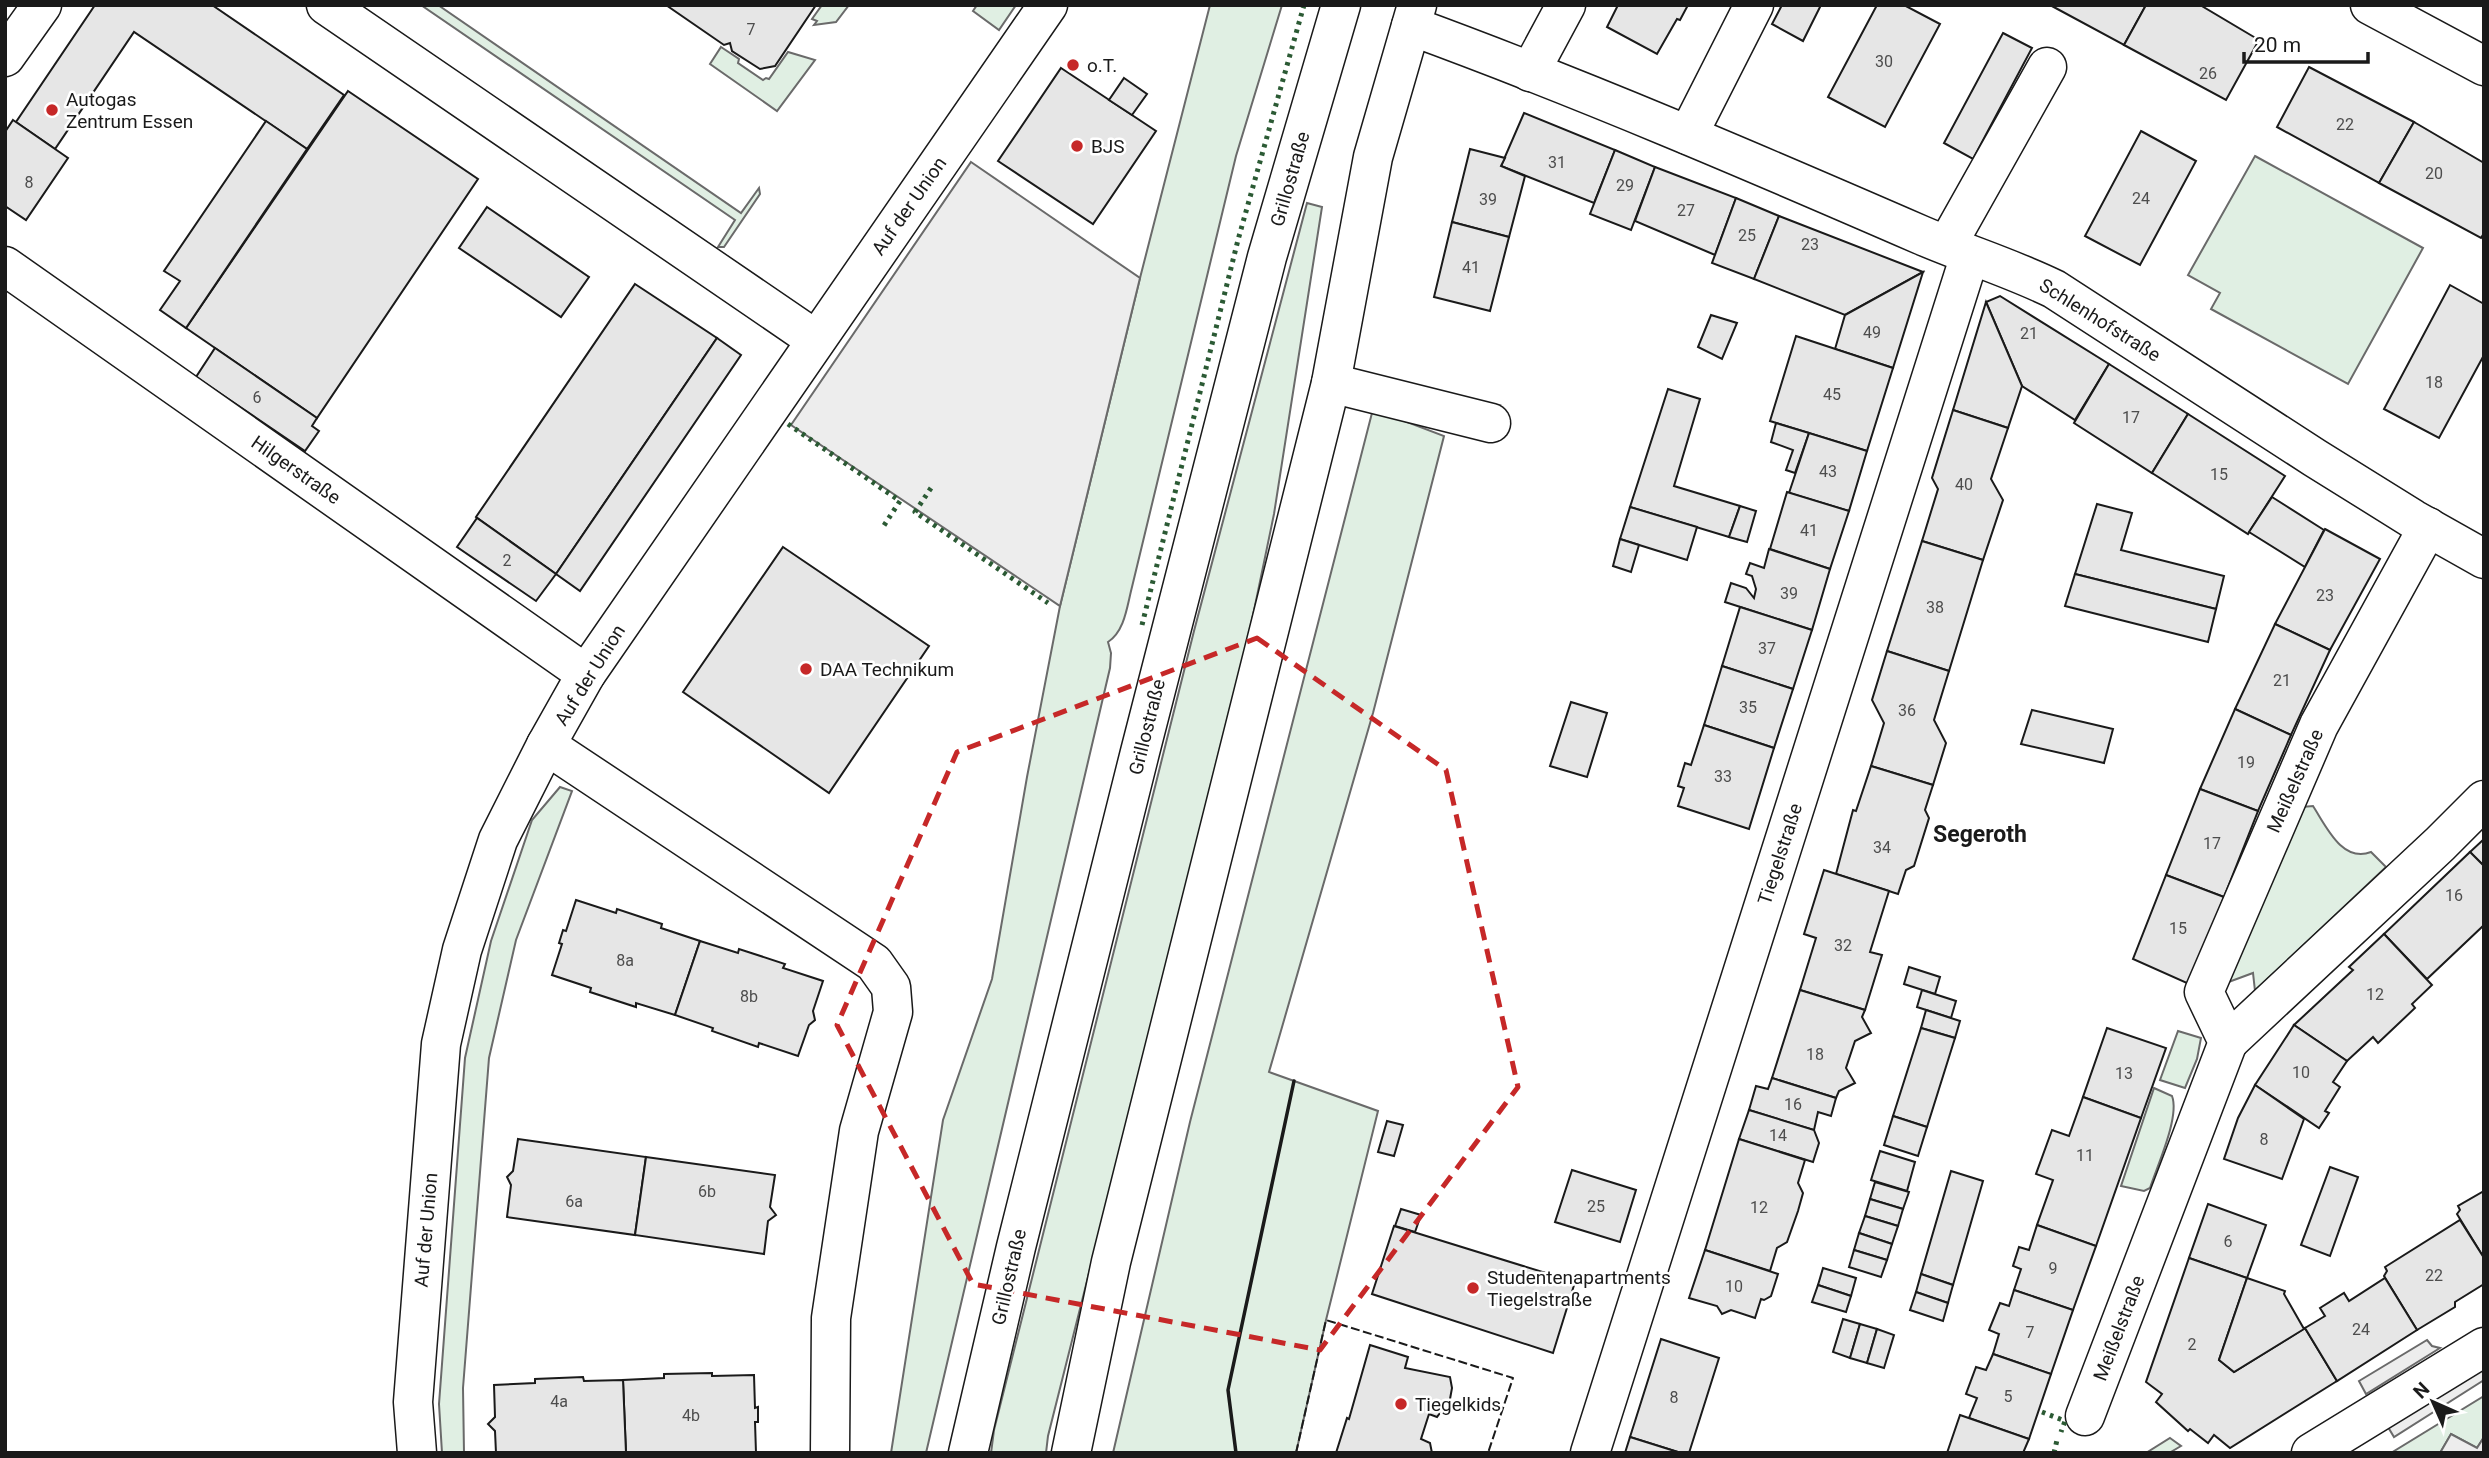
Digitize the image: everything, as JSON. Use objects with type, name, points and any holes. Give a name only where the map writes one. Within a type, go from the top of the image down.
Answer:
[{"type":"street","points":[[5,57],[42,5]]},
{"type":"street","points":[[326,5],[816,340]]},
{"type":"street","name":"Auf der Union","points":[[417,1453],[413,1402],[441,1044],[462,950],[498,840],[586,674],[1048,5]]},
{"type":"street","name":"Grillostraße","points":[[968,1453],[1016,1247],[1267,257],[1341,5]]},
{"type":"street","points":[[1530,72],[1566,5]]},
{"type":"street","points":[[1688,135],[1754,5]]},
{"type":"street","points":[[2370,5],[2484,66]]},
{"type":"street","points":[[1071,1453],[1111,1262],[1331,383],[1373,157],[1414,16]]},
{"type":"street","name":"Schlenhofstraße","points":[[1414,16],[1530,72],[1688,135],[1958,250],[2024,274],[2053,289],[2315,458],[2484,559]]},
{"type":"street","name":"Tiegelstraße","points":[[1590,1453],[1958,250],[2047,67]]},
{"type":"street","name":"Hilgerstraße","points":[[5,266],[586,674]]},
{"type":"street","points":[[1331,383],[1491,423]]},
{"type":"street","name":"Meißelstraße","points":[[2228,1042],[2204,992],[2319,725],[2428,527]]},
{"type":"street","points":[[546,745],[874,963],[891,988],[892,1012],[859,1131],[831,1318],[830,1453]]},
{"type":"street","name":"Meißelstraße","points":[[2085,1416],[2228,1042],[2430,854],[2484,800]]},
{"type":"street","points":[[2311,1453],[2484,1347]]},
{"type":"highlighted area","points":[[1257,638],[1446,770],[1518,1087],[1320,1350],[973,1284],[837,1025],[957,752]]},
{"type":"green space","points":[[421,5],[438,5],[741,213],[759,188],[760,194],[724,247],[718,247],[735,220]]},
{"type":"green space","points":[[822,5],[849,5],[836,22],[814,25],[817,21],[812,19]]},
{"type":"green space","points":[[977,5],[1016,5],[999,30],[973,11]]},
{"type":"green space","points":[[1210,5],[1282,5],[1236,156],[1127,610],[1122,625],[1108,642],[1111,653],[1110,668],[926,1453],[891,1453],[943,1120],[992,979],[1060,606]]},
{"type":"green space","points":[[721,47],[763,80],[769,79],[788,52],[815,60],[777,111],[710,64]]},
{"type":"green space","points":[[2255,156],[2423,248],[2348,384],[2211,309],[2220,293],[2188,275]]},
{"type":"green space","points":[[1307,203],[1322,207],[1274,514],[1246,649],[1048,1436],[1046,1453],[991,1453],[994,1430],[1194,631]]},
{"type":"green space","points":[[1373,409],[1444,436],[1373,713],[1269,1072],[1378,1111],[1296,1453],[1113,1453],[1190,1122]]},
{"type":"green space","points":[[560,787],[572,791],[516,940],[489,1058],[463,1388],[464,1453],[442,1453],[439,1404],[465,1058],[491,941],[532,820]]},
{"type":"green space","points":[[2313,806],[2343,848],[2361,854],[2371,852],[2386,867],[2255,991],[2253,973],[2226,983],[2302,807]]},
{"type":"green space","points":[[2178,1031],[2201,1038],[2197,1059],[2185,1088],[2160,1080]]},
{"type":"green space","points":[[2154,1088],[2172,1096],[2173,1116],[2167,1142],[2150,1188],[2144,1191],[2121,1186]]},
{"type":"green space","points":[[2484,1396],[2484,1437],[2477,1448],[2451,1434],[2440,1453],[2391,1453]]},
{"type":"green space","points":[[2170,1438],[2181,1446],[2169,1453],[2146,1453]]},
{"type":"shaded area","points":[[971,162],[1140,278],[1060,606],[791,425]]},
{"type":"shaded area","points":[[2427,1340],[2432,1346],[2440,1348],[2366,1394],[2359,1381]]},
{"type":"shaded area","points":[[2484,1366],[2484,1380],[2394,1437],[2388,1427]]},
{"type":"shaded area","points":[[2451,1434],[2477,1448],[2484,1437],[2484,1453],[2440,1453]]},
{"type":"building","points":[[95,5],[212,5],[344,95],[307,149],[134,32],[55,149],[16,122]]},
{"type":"building","points":[[666,5],[816,5],[775,66],[760,69],[732,51],[730,43],[724,45]]},
{"type":"building","points":[[1618,5],[1688,5],[1657,54],[1607,27]]},
{"type":"building","points":[[1782,5],[1821,5],[1803,41],[1772,24]]},
{"type":"building","points":[[1877,5],[1904,5],[1940,24],[1885,127],[1828,97]]},
{"type":"building","points":[[2050,5],[2146,5],[2124,45]]},
{"type":"building","points":[[2146,5],[2200,5],[2259,40],[2226,100],[2124,45]]},
{"type":"building","points":[[2003,33],[2032,48],[1973,159],[1944,143]]},
{"type":"building","points":[[2309,67],[2414,122],[2379,183],[2277,127]]},
{"type":"building","name":"BJS","points":[[1061,68],[1156,131],[1093,224],[998,161]]},
{"type":"building","points":[[1124,78],[1147,94],[1132,115],[1109,100]]},
{"type":"building","points":[[348,91],[478,179],[317,418],[186,328]]},
{"type":"building","points":[[1524,113],[1615,150],[1594,203],[1501,166]]},
{"type":"building","points":[[13,120],[68,158],[26,220],[5,206],[5,132]]},
{"type":"building","points":[[266,121],[307,149],[186,328],[160,310],[180,281],[164,271]]},
{"type":"building","points":[[2414,122],[2484,163],[2484,233],[2481,238],[2379,183]]},
{"type":"building","points":[[2141,131],[2196,161],[2140,265],[2085,236]]},
{"type":"building","points":[[1470,149],[1505,158],[1501,166],[1525,176],[1509,237],[1452,222]]},
{"type":"building","points":[[1615,150],[1655,167],[1631,230],[1590,214]]},
{"type":"building","points":[[1655,167],[1736,198],[1715,255],[1635,221]]},
{"type":"building","points":[[1736,198],[1779,216],[1754,279],[1712,263]]},
{"type":"building","points":[[487,207],[589,277],[561,317],[459,248]]},
{"type":"building","points":[[1779,216],[1923,272],[1845,315],[1754,279]]},
{"type":"building","points":[[1452,222],[1509,237],[1490,311],[1434,297]]},
{"type":"building","points":[[1923,272],[1893,368],[1835,349],[1845,315]]},
{"type":"building","points":[[635,284],[717,338],[556,574],[476,517]]},
{"type":"building","points":[[2450,285],[2484,304],[2484,355],[2439,438],[2384,409]]},
{"type":"building","points":[[2000,296],[2109,364],[2075,420],[2022,386],[1986,302]]},
{"type":"building","points":[[1986,302],[2022,386],[2008,428],[1953,410]]},
{"type":"building","points":[[1711,315],[1737,323],[1722,359],[1698,347]]},
{"type":"building","points":[[1796,336],[1893,368],[1867,451],[1770,421]]},
{"type":"building","points":[[717,338],[741,355],[580,591],[556,574]]},
{"type":"building","points":[[215,348],[317,418],[312,426],[319,431],[305,451],[196,377]]},
{"type":"building","points":[[2109,364],[2188,414],[2152,473],[2074,423]]},
{"type":"building","points":[[1668,389],[1700,399],[1674,486],[1740,506],[1729,537],[1630,507]]},
{"type":"building","points":[[1953,410],[2008,428],[1991,479],[2003,500],[1983,560],[1922,541],[1938,489],[1932,478]]},
{"type":"building","points":[[2188,414],[2285,476],[2248,534],[2152,473]]},
{"type":"building","points":[[1776,423],[1809,433],[1795,473],[1786,470],[1793,450],[1771,442]]},
{"type":"building","points":[[1809,433],[1867,451],[1849,511],[1789,493]]},
{"type":"building","points":[[1787,492],[1849,511],[1830,569],[1770,549]]},
{"type":"building","points":[[2272,497],[2324,530],[2305,567],[2249,532]]},
{"type":"building","points":[[2097,504],[2132,513],[2121,550],[2224,576],[2216,609],[2075,574]]},
{"type":"building","points":[[1740,506],[1756,511],[1747,542],[1729,537]]},
{"type":"building","points":[[1630,507],[1697,527],[1687,560],[1620,539]]},
{"type":"building","points":[[477,518],[556,574],[536,601],[457,547]]},
{"type":"building","points":[[2325,529],[2380,559],[2330,650],[2275,624]]},
{"type":"building","points":[[1620,539],[1639,545],[1631,572],[1613,566]]},
{"type":"building","points":[[1922,541],[1983,560],[1949,671],[1887,651]]},
{"type":"building","name":"DAA Technikum","points":[[783,547],[929,646],[829,793],[683,692]]},
{"type":"building","points":[[1769,549],[1830,569],[1812,630],[1725,602],[1731,583],[1746,588],[1754,598],[1756,589],[1752,576],[1746,574],[1750,563],[1764,568]]},
{"type":"building","points":[[2075,574],[2216,609],[2208,642],[2065,606]]},
{"type":"building","points":[[1740,607],[1812,630],[1793,689],[1722,666]]},
{"type":"building","points":[[2275,624],[2330,650],[2291,735],[2235,709]]},
{"type":"building","points":[[1887,651],[1949,671],[1934,720],[1946,743],[1933,785],[1871,766],[1884,723],[1872,700]]},
{"type":"building","points":[[1722,666],[1793,689],[1774,748],[1704,725]]},
{"type":"building","points":[[1571,702],[1607,713],[1587,777],[1550,766]]},
{"type":"building","points":[[2235,709],[2291,735],[2258,811],[2200,789]]},
{"type":"building","points":[[2032,710],[2113,729],[2104,763],[2021,744]]},
{"type":"building","points":[[1704,725],[1774,748],[1749,829],[1678,806],[1684,788],[1678,786],[1685,763],[1691,765]]},
{"type":"building","points":[[1871,766],[1933,785],[1925,810],[1929,818],[1914,866],[1906,870],[1898,894],[1836,874],[1853,810],[1856,811]]},
{"type":"building","points":[[2200,789],[2258,811],[2224,897],[2166,875]]},
{"type":"building","points":[[2484,839],[2484,866],[2470,852]]},
{"type":"building","points":[[2470,852],[2484,866],[2484,925],[2427,979],[2384,934]]},
{"type":"building","points":[[1824,870],[1889,891],[1870,952],[1882,955],[1865,1010],[1800,990],[1816,938],[1804,934]]},
{"type":"building","points":[[2166,875],[2224,897],[2189,984],[2133,959]]},
{"type":"building","points":[[576,900],[616,913],[617,909],[662,924],[661,928],[700,941],[675,1015],[636,1003],[636,1007],[590,992],[591,988],[552,975],[562,944],[559,943],[563,930],[566,931]]},
{"type":"building","points":[[2384,934],[2432,985],[2412,1004],[2415,1008],[2378,1043],[2373,1037],[2347,1061],[2294,1025],[2353,970],[2349,967]]},
{"type":"building","points":[[700,941],[738,953],[739,949],[785,964],[783,968],[823,981],[813,1011],[815,1020],[809,1025],[798,1056],[759,1043],[758,1047],[675,1015]]},
{"type":"building","points":[[1909,967],[1940,977],[1935,994],[1904,984]]},
{"type":"building","points":[[1800,990],[1865,1010],[1862,1017],[1871,1033],[1855,1041],[1846,1068],[1855,1083],[1839,1091],[1836,1098],[1772,1078]]},
{"type":"building","points":[[1922,990],[1956,1001],[1951,1018],[1917,1007]]},
{"type":"building","points":[[1926,1010],[1960,1021],[1955,1038],[1921,1028]]},
{"type":"building","points":[[2294,1025],[2347,1061],[2333,1082],[2340,1087],[2325,1111],[2329,1113],[2319,1128],[2255,1085]]},
{"type":"building","points":[[1921,1028],[1955,1038],[1927,1127],[1893,1116]]},
{"type":"building","points":[[2107,1028],[2166,1048],[2141,1118],[2083,1097]]},
{"type":"building","points":[[1772,1078],[1836,1098],[1831,1116],[1818,1112],[1814,1130],[1749,1110],[1756,1086],[1768,1089]]},
{"type":"building","points":[[2255,1085],[2304,1119],[2282,1179],[2224,1159],[2238,1118]]},
{"type":"building","points":[[2083,1097],[2141,1118],[2096,1246],[2037,1225],[2053,1180],[2036,1174],[2052,1130],[2069,1136]]},
{"type":"building","points":[[1749,1110],[1814,1130],[1819,1143],[1813,1162],[1739,1139]]},
{"type":"building","points":[[1893,1116],[1927,1127],[1918,1156],[1884,1145]]},
{"type":"building","points":[[1387,1121],[1403,1125],[1394,1156],[1378,1152]]},
{"type":"building","points":[[518,1139],[646,1157],[635,1235],[507,1217],[511,1185],[507,1177],[513,1171]]},
{"type":"building","points":[[1739,1139],[1805,1160],[1798,1183],[1803,1193],[1798,1211],[1787,1242],[1777,1248],[1770,1271],[1705,1250]]},
{"type":"building","points":[[1880,1151],[1915,1162],[1907,1191],[1871,1180]]},
{"type":"building","points":[[646,1157],[775,1175],[770,1207],[776,1215],[768,1221],[764,1254],[635,1235]]},
{"type":"building","points":[[2330,1167],[2358,1177],[2330,1256],[2301,1245]]},
{"type":"building","points":[[1572,1170],[1636,1190],[1620,1242],[1555,1222]]},
{"type":"building","points":[[1951,1171],[1983,1181],[1953,1285],[1921,1274]]},
{"type":"building","points":[[1875,1182],[1909,1192],[1903,1209],[1870,1199]]},
{"type":"building","points":[[2484,1191],[2484,1258],[2457,1214],[2460,1210],[2458,1206]]},
{"type":"building","points":[[1870,1199],[1903,1209],[1898,1226],[1865,1216]]},
{"type":"building","points":[[2208,1204],[2266,1225],[2247,1278],[2189,1258]]},
{"type":"building","points":[[1401,1209],[1421,1215],[1415,1232],[1395,1226]]},
{"type":"building","points":[[1865,1216],[1898,1226],[1892,1244],[1859,1233]]},
{"type":"building","points":[[2460,1220],[2484,1258],[2484,1284],[2455,1302],[2455,1307],[2417,1330],[2384,1276],[2387,1271],[2385,1267]]},
{"type":"building","points":[[2037,1225],[2096,1246],[2073,1310],[2014,1290],[2021,1269],[2013,1266],[2019,1247],[2029,1250]]},
{"type":"building","name":"Studentenapartments Tiegelstraße","points":[[1394,1226],[1575,1282],[1553,1353],[1372,1294]]},
{"type":"building","points":[[1859,1233],[1892,1244],[1887,1260],[1854,1250]]},
{"type":"building","points":[[1705,1250],[1778,1274],[1771,1296],[1761,1299],[1755,1318],[1731,1310],[1722,1314],[1717,1306],[1689,1298]]},
{"type":"building","points":[[1854,1250],[1887,1260],[1881,1277],[1849,1267]]},
{"type":"building","points":[[2189,1258],[2247,1278],[2219,1360],[2234,1372],[2305,1328],[2337,1381],[2230,1448],[2214,1435],[2208,1443],[2190,1429],[2188,1431],[2156,1402],[2162,1394],[2146,1382]]},
{"type":"building","points":[[1823,1268],[1856,1278],[1851,1296],[1818,1285]]},
{"type":"building","points":[[1921,1274],[1953,1285],[1948,1303],[1916,1292]]},
{"type":"building","points":[[2247,1278],[2285,1291],[2284,1294],[2304,1329],[2234,1372],[2219,1360]]},
{"type":"building","points":[[2385,1278],[2417,1330],[2337,1381],[2305,1328],[2325,1316],[2320,1308],[2344,1293],[2349,1301]]},
{"type":"building","points":[[1818,1285],[1851,1296],[1846,1312],[1812,1302]]},
{"type":"building","points":[[2014,1290],[2073,1310],[2051,1374],[1993,1354],[1999,1334],[1989,1330],[2000,1303],[2009,1306]]},
{"type":"building","points":[[1916,1292],[1948,1303],[1943,1321],[1910,1310]]},
{"type":"building","points":[[1843,1319],[1860,1324],[1850,1358],[1833,1352]]},
{"type":"building","points":[[1860,1324],[1877,1329],[1867,1363],[1850,1358]]},
{"type":"building","points":[[1877,1329],[1894,1335],[1884,1368],[1867,1363]]},
{"type":"building","points":[[1661,1339],[1719,1358],[1689,1453],[1630,1437]]},
{"type":"building","name":"Tiegelkids","points":[[1370,1345],[1408,1357],[1405,1368],[1450,1377],[1450,1399],[1437,1417],[1429,1414],[1421,1439],[1430,1443],[1432,1453],[1336,1453],[1347,1418],[1349,1419]]},
{"type":"building","points":[[1993,1354],[2051,1374],[2029,1439],[1969,1418],[1977,1398],[1966,1394],[1976,1367],[1986,1370]]},
{"type":"building","points":[[712,1373],[712,1376],[754,1375],[755,1408],[758,1407],[758,1422],[755,1422],[756,1453],[626,1453],[623,1380],[664,1378],[664,1374]]},
{"type":"building","points":[[583,1377],[584,1381],[623,1380],[626,1453],[496,1453],[495,1431],[488,1424],[495,1417],[494,1385],[535,1383],[535,1379]]},
{"type":"building","points":[[1960,1415],[2029,1439],[2023,1453],[1947,1453]]},
{"type":"building","points":[[1630,1437],[1681,1453],[1625,1453]]},
{"type":"hedge","points":[[1142,625],[1238,240],[1304,5]]},
{"type":"hedge","points":[[788,424],[900,501],[883,527]]},
{"type":"hedge","points":[[931,488],[915,512],[1048,603]]},
{"type":"hedge","points":[[2042,1412],[2065,1421],[2061,1432]]},
{"type":"hedge","points":[[2054,1453],[2057,1440]]},
{"type":"fence","points":[[1296,1453],[1326,1320],[1513,1378],[1488,1453]]},
{"type":"wall","points":[[1236,1453],[1228,1390],[1294,1081]]},
{"type":"place","name":"o.T.","points":[[1073,65]]},
{"type":"place","name":"Autogas Zentrum Essen","points":[[52,110]]},
{"type":"place","name":"BJS","points":[[1077,146]]},
{"type":"place","name":"DAA Technikum","points":[[806,669]]},
{"type":"place","name":"Studentenapartments Tiegelstraße","points":[[1473,1288]]},
{"type":"place","name":"Tiegelkids","points":[[1401,1404]]},
{"type":"district","name":"Segeroth","points":[[1980,834]]}]
